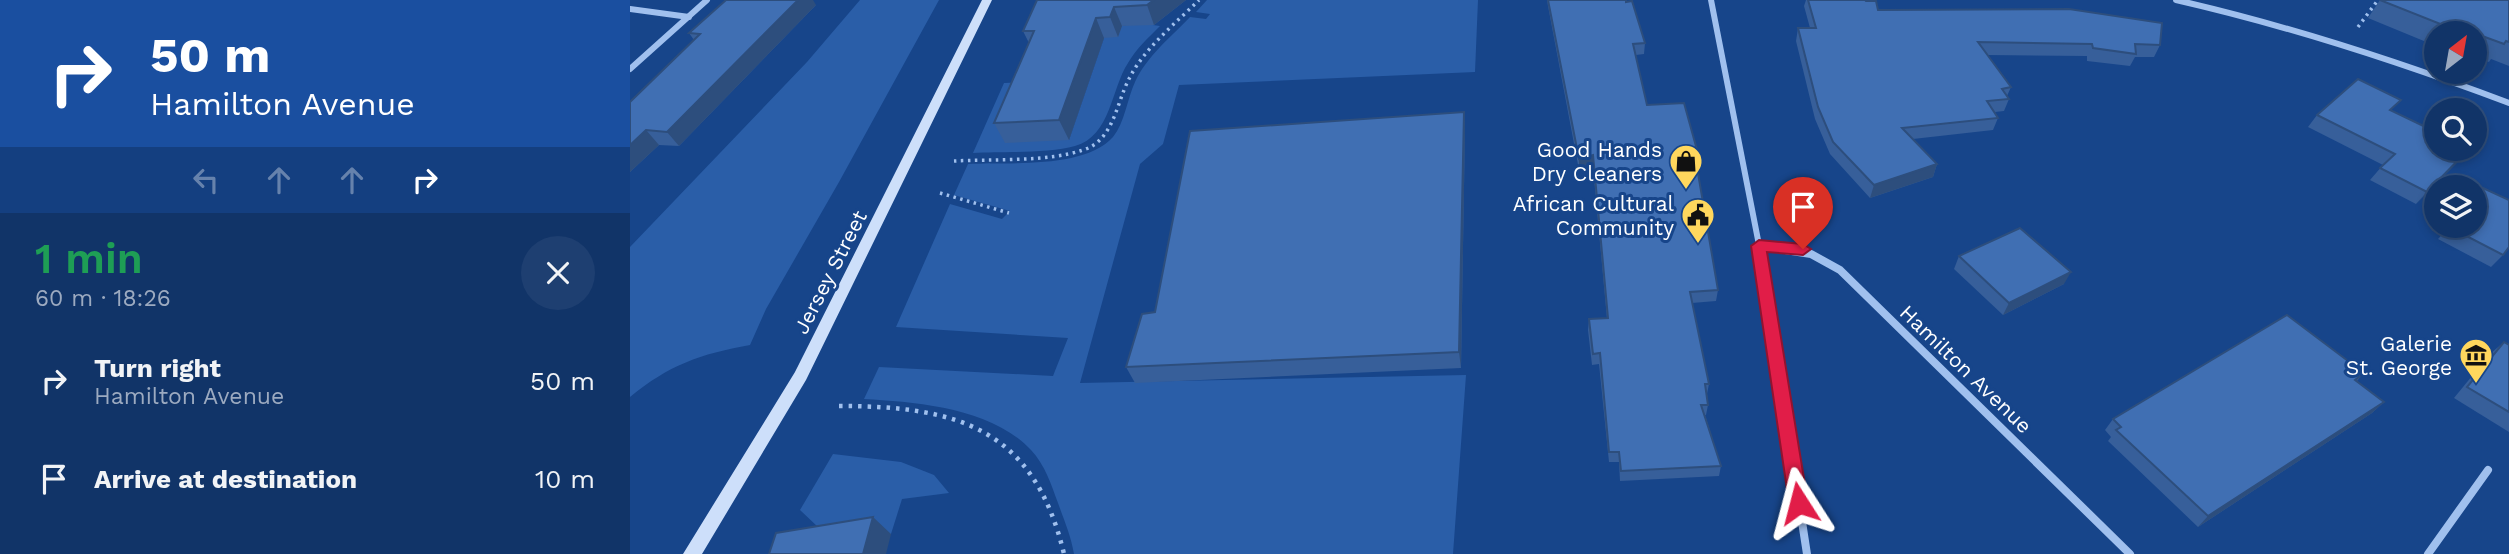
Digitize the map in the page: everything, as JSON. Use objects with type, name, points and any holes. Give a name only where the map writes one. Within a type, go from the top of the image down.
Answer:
[{"type":"street","points":[[630,69],[707,0]]},
{"type":"street","name":"Jersey Street","points":[[692,554],[801,376],[988,0]]},
{"type":"street","points":[[1712,0],[1759,246],[1807,554]]},
{"type":"street","points":[[2176,0],[2358,49],[2509,103]]},
{"type":"street","points":[[630,9],[689,17]]},
{"type":"street","name":"Hamilton Avenue","points":[[1759,246],[1803,249],[1822,257],[1840,270],[2130,554]]},
{"type":"street","points":[[2428,554],[2488,470]]},
{"type":"path","points":[[954,161],[1060,155],[1085,150],[1102,138],[1116,114],[1128,80],[1143,57],[1199,0]]},
{"type":"path","points":[[2356,29],[2378,0]]},
{"type":"path","points":[[940,193],[1009,213]]},
{"type":"path","points":[[839,405],[912,408],[956,419],[992,434],[1015,453],[1044,491],[1060,529],[1063,554]]},
{"type":"shaded area","points":[[860,0],[939,0],[766,309],[750,345],[686,362],[658,377],[630,397],[630,247],[807,62]]},
{"type":"shaded area","points":[[1207,0],[1478,0],[1475,72],[1179,85],[1163,144],[1140,164],[1080,383],[1466,375],[1453,554],[1074,554],[1044,468],[1031,450],[1015,436],[975,416],[953,410],[907,402],[864,399],[879,367],[1053,376],[1068,338],[896,327],[950,204],[1002,219],[1010,211],[954,195],[968,164],[1045,162],[1084,154],[1100,147],[1117,131],[1135,82],[1146,64],[1190,17],[1206,19],[1210,14],[1196,12]]},
{"type":"shaded area","points":[[1138,23],[1160,26],[1131,58],[1103,122],[1087,141],[1064,149],[973,153],[1004,83],[1031,82],[1069,140],[1104,38],[1122,26]]},
{"type":"shaded area","points":[[833,454],[901,462],[934,475],[949,493],[902,499],[891,534],[831,544],[800,510]]},
{"type":"building","points":[[726,0],[798,0],[667,132],[646,130],[630,145],[630,102],[700,34],[689,33]]},
{"type":"building","points":[[1037,0],[1154,0],[1147,5],[1114,7],[1110,17],[1096,18],[1059,120],[994,123],[1034,31],[1023,31]]},
{"type":"building","points":[[1548,0],[1632,1],[1645,43],[1633,44],[1647,105],[1684,103],[1697,150],[1694,150],[1718,290],[1690,292],[1709,384],[1705,384],[1708,405],[1701,405],[1721,466],[1621,471],[1619,452],[1609,452],[1600,353],[1593,354],[1589,319],[1608,318],[1593,155],[1579,159]]},
{"type":"building","points":[[1808,0],[1876,1],[1878,10],[2069,9],[2162,23],[2160,45],[2135,44],[2136,54],[2093,48],[2092,44],[1978,42],[2011,87],[2002,89],[2009,99],[1987,101],[1998,118],[1902,128],[1937,164],[1874,185],[1833,142],[1818,107],[1798,28],[1816,28]]},
{"type":"building","points":[[2380,0],[2509,0],[2509,42],[2504,44],[2487,38],[2487,21],[2433,21]]},
{"type":"building","points":[[2358,79],[2401,100],[2390,110],[2424,126],[2424,161],[2457,161],[2444,175],[2424,175],[2424,190],[2380,168],[2395,154],[2317,115]]},
{"type":"building","points":[[1464,112],[1459,352],[1126,367],[1142,314],[1155,312],[1190,131]]},
{"type":"building","points":[[2487,190],[2509,200],[2509,247],[2503,255],[2470,238],[2487,238]]},
{"type":"building","points":[[2020,228],[2071,272],[2009,303],[1959,256]]},
{"type":"building","points":[[2287,315],[2364,373],[2355,380],[2384,402],[2208,516],[2116,430],[2121,427],[2113,419]]},
{"type":"building","points":[[2504,342],[2509,345],[2509,412],[2467,387]]},
{"type":"building","points":[[873,517],[863,554],[769,554],[776,533]]},
{"type":"place","name":"Good Hands Dry Cleaners","points":[[1686,191]]},
{"type":"place","name":"African Cultural Community","points":[[1698,245]]},
{"type":"place","name":"Galerie St. George","points":[[2476,385]]},
{"type":"route","points":[[1799,503],[1759,246],[1803,249]]}]
